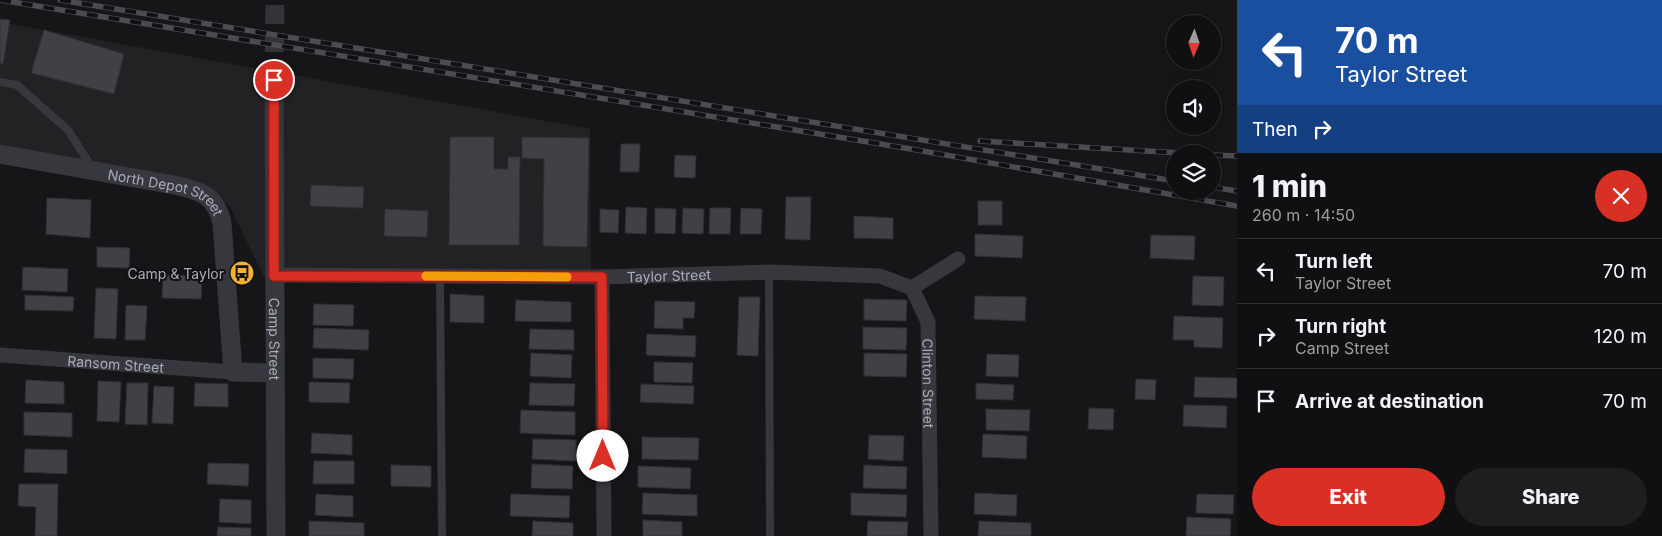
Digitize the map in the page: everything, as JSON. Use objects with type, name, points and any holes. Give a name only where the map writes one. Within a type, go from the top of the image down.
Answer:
[{"type":"street","name":"Camp Street","points":[[274,80],[276,536]]},
{"type":"street","name":"North Depot Street","points":[[0,154],[194,189],[207,195],[216,205],[223,236],[233,372]]},
{"type":"street","points":[[912,288],[958,259]]},
{"type":"street","name":"Taylor Street","points":[[274,276],[602,277],[769,272],[880,276],[912,288]]},
{"type":"street","points":[[602,277],[604,536]]},
{"type":"street","name":"Clinton Street","points":[[912,288],[928,322],[930,536]]},
{"type":"street","name":"Ransom Street","points":[[0,355],[233,372]]},
{"type":"street","points":[[233,372],[274,373]]},
{"type":"lane","points":[[0,82],[17,86],[68,130],[94,170]]},
{"type":"lane","points":[[769,272],[770,536]]},
{"type":"lane","points":[[440,276],[442,536]]},
{"type":"shaded area","points":[[0,22],[590,129],[591,273],[264,277],[229,205],[195,185],[0,152]]},
{"type":"building","points":[[0,19],[10,20],[3,64],[0,63]]},
{"type":"building","points":[[44,30],[124,54],[114,94],[31,73]]},
{"type":"building","points":[[450,137],[494,137],[494,169],[508,169],[508,157],[520,157],[519,245],[449,245]]},
{"type":"building","points":[[522,137],[589,138],[587,247],[543,246],[544,159],[522,158]]},
{"type":"building","points":[[621,144],[640,144],[639,172],[620,172]]},
{"type":"building","points":[[675,155],[696,156],[695,178],[674,177]]},
{"type":"building","points":[[311,185],[364,187],[363,208],[310,206]]},
{"type":"building","points":[[786,197],[811,197],[810,240],[785,239]]},
{"type":"building","points":[[47,198],[91,200],[90,238],[46,234]]},
{"type":"building","points":[[978,201],[1002,201],[1002,225],[978,225]]},
{"type":"building","points":[[626,207],[647,208],[646,234],[625,233]]},
{"type":"building","points":[[655,208],[676,209],[675,234],[655,233]]},
{"type":"building","points":[[683,208],[704,209],[703,234],[682,233]]},
{"type":"building","points":[[710,208],[731,208],[730,234],[709,234]]},
{"type":"building","points":[[741,208],[762,209],[761,234],[740,234]]},
{"type":"building","points":[[385,209],[428,211],[427,237],[384,236]]},
{"type":"building","points":[[600,209],[619,210],[618,233],[600,232]]},
{"type":"building","points":[[854,216],[893,218],[893,239],[854,238]]},
{"type":"building","points":[[975,234],[1023,236],[1022,258],[975,256]]},
{"type":"building","points":[[1151,235],[1195,236],[1194,260],[1150,258]]},
{"type":"building","points":[[97,247],[130,248],[129,268],[97,267]]},
{"type":"building","points":[[23,267],[68,269],[67,292],[22,290]]},
{"type":"building","points":[[163,275],[202,276],[201,299],[162,298]]},
{"type":"building","points":[[1193,276],[1224,277],[1223,306],[1192,305]]},
{"type":"building","points":[[96,288],[118,289],[116,339],[94,338]]},
{"type":"building","points":[[450,294],[484,296],[484,323],[450,322]]},
{"type":"building","points":[[25,295],[74,297],[73,311],[25,310]]},
{"type":"building","points":[[975,296],[1026,297],[1025,321],[974,319]]},
{"type":"building","points":[[739,297],[760,297],[758,356],[737,355]]},
{"type":"building","points":[[864,299],[907,300],[906,321],[864,320]]},
{"type":"building","points":[[516,300],[571,302],[571,322],[515,321]]},
{"type":"building","points":[[655,301],[695,302],[694,318],[683,318],[683,329],[654,328]]},
{"type":"building","points":[[314,304],[354,305],[353,326],[313,325]]},
{"type":"building","points":[[126,305],[147,306],[145,340],[125,340]]},
{"type":"building","points":[[1174,316],[1223,318],[1222,348],[1194,347],[1194,340],[1173,340]]},
{"type":"building","points":[[863,327],[907,328],[906,350],[863,349]]},
{"type":"building","points":[[314,328],[369,330],[368,350],[313,348]]},
{"type":"building","points":[[530,329],[574,330],[574,350],[529,349]]},
{"type":"building","points":[[647,334],[696,336],[695,357],[646,355]]},
{"type":"building","points":[[531,353],[572,355],[571,378],[530,376]]},
{"type":"building","points":[[864,353],[907,354],[906,377],[864,376]]},
{"type":"building","points":[[987,354],[1019,355],[1018,377],[986,376]]},
{"type":"building","points":[[313,358],[354,359],[353,379],[313,378]]},
{"type":"building","points":[[654,362],[693,363],[692,383],[654,382]]},
{"type":"building","points":[[1195,377],[1237,378],[1237,398],[1194,397]]},
{"type":"building","points":[[1136,379],[1156,380],[1155,400],[1135,399]]},
{"type":"building","points":[[26,380],[64,382],[64,404],[25,403]]},
{"type":"building","points":[[98,381],[121,382],[119,422],[97,421]]},
{"type":"building","points":[[309,382],[350,383],[349,403],[309,402]]},
{"type":"building","points":[[127,383],[148,383],[147,425],[125,424]]},
{"type":"building","points":[[195,383],[228,384],[228,407],[194,406]]},
{"type":"building","points":[[530,383],[575,384],[574,406],[529,405]]},
{"type":"building","points":[[976,383],[1014,385],[1013,400],[976,399]]},
{"type":"building","points":[[641,384],[694,386],[693,404],[640,402]]},
{"type":"building","points":[[154,386],[174,387],[173,424],[152,423]]},
{"type":"building","points":[[1184,405],[1227,406],[1226,428],[1183,426]]},
{"type":"building","points":[[1089,408],[1114,409],[1113,430],[1088,429]]},
{"type":"building","points":[[986,409],[1030,410],[1029,431],[986,430]]},
{"type":"building","points":[[521,410],[575,412],[575,435],[520,433]]},
{"type":"building","points":[[24,412],[72,413],[72,437],[24,435]]},
{"type":"building","points":[[312,433],[352,435],[352,455],[311,453]]},
{"type":"building","points":[[983,434],[1027,436],[1026,459],[982,457]]},
{"type":"building","points":[[869,435],[904,436],[903,461],[868,459]]},
{"type":"building","points":[[642,437],[699,438],[698,460],[642,459]]},
{"type":"building","points":[[533,439],[576,440],[576,461],[532,459]]},
{"type":"building","points":[[25,449],[67,450],[67,474],[24,472]]},
{"type":"building","points":[[314,461],[354,461],[354,484],[313,484]]},
{"type":"building","points":[[208,463],[249,464],[248,486],[207,484]]},
{"type":"building","points":[[532,464],[573,466],[572,489],[531,488]]},
{"type":"building","points":[[391,465],[431,466],[431,487],[391,486]]},
{"type":"building","points":[[864,465],[907,467],[906,489],[863,488]]},
{"type":"building","points":[[638,466],[691,468],[690,489],[638,487]]},
{"type":"building","points":[[19,484],[58,484],[57,536],[35,536],[36,507],[18,506]]},
{"type":"building","points":[[643,493],[697,495],[697,516],[642,514]]},
{"type":"building","points":[[851,493],[907,495],[906,517],[851,515]]},
{"type":"building","points":[[975,493],[1017,495],[1016,516],[974,514]]},
{"type":"building","points":[[316,494],[353,496],[353,517],[315,515]]},
{"type":"building","points":[[511,494],[570,496],[569,518],[510,516]]},
{"type":"building","points":[[1197,494],[1234,495],[1233,514],[1196,513]]},
{"type":"building","points":[[220,499],[251,500],[251,524],[219,522]]},
{"type":"building","points":[[1187,517],[1231,519],[1230,536],[1186,536]]},
{"type":"building","points":[[643,520],[682,522],[682,536],[643,536]]},
{"type":"building","points":[[309,521],[364,523],[364,536],[309,536]]},
{"type":"building","points":[[533,521],[573,523],[573,536],[532,536]]},
{"type":"building","points":[[868,521],[908,522],[907,536],[867,536]]},
{"type":"building","points":[[979,521],[1031,523],[1031,536],[978,536]]},
{"type":"building","points":[[218,527],[251,528],[251,536],[217,536]]},
{"type":"tunnel","points":[[274,80],[275,0]]},
{"type":"railway","points":[[0,0],[911,149],[1237,206]]},
{"type":"railway","points":[[60,0],[1166,180]]},
{"type":"railway","points":[[980,141],[1166,152]]},
{"type":"railway","points":[[1221,155],[1237,156]]},
{"type":"railway","points":[[1221,188],[1237,191]]},
{"type":"slow traffic","points":[[426,276],[567,277]]},
{"type":"place","name":"Camp & Taylor","points":[[242,273]]},
{"type":"route","points":[[274,80],[274,276],[602,277],[603,456]]}]
